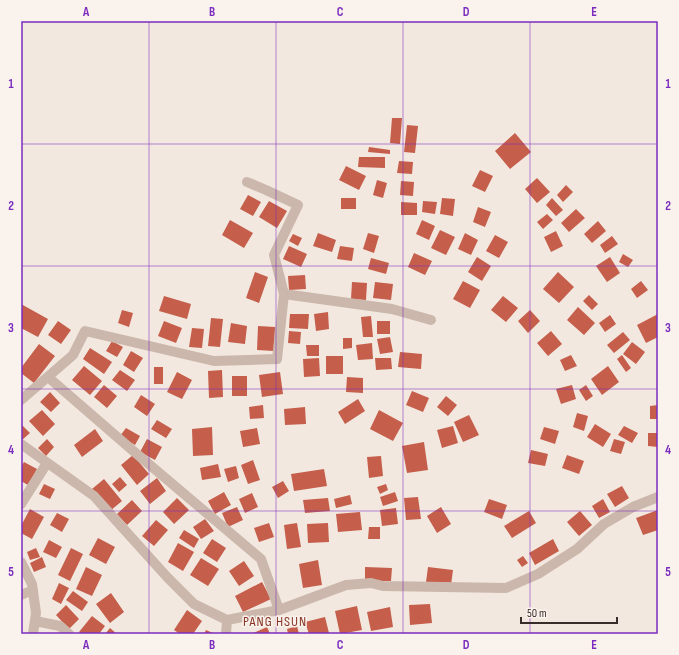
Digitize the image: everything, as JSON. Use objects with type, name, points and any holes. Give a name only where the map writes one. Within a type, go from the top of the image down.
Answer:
[{"type":"street","points":[[21,400],[73,355],[85,331],[214,361],[277,359],[284,294],[274,255],[298,205],[247,182]]},
{"type":"street","points":[[284,294],[392,309],[431,320]]},
{"type":"street","points":[[48,377],[261,559],[279,610]]},
{"type":"street","points":[[21,444],[94,496],[194,604],[227,620],[279,610],[346,585],[371,583],[390,586],[506,588],[538,574],[577,549],[604,524],[633,507],[658,497]]},
{"type":"street","points":[[21,504],[47,463]]},
{"type":"street","points":[[21,562],[32,584],[36,613],[33,634]]},
{"type":"street","points":[[21,595],[32,590]]},
{"type":"street","points":[[226,634],[227,620]]},
{"type":"street","points":[[35,621],[60,626],[69,634]]},
{"type":"building","points":[[392,118],[402,118],[400,144],[390,143]]},
{"type":"building","points":[[407,125],[418,126],[415,153],[404,152]]},
{"type":"building","points":[[515,133],[531,152],[510,169],[495,151]]},
{"type":"building","points":[[369,147],[390,150],[390,154],[368,152]]},
{"type":"building","points":[[359,157],[385,157],[385,168],[358,167]]},
{"type":"building","points":[[399,161],[413,162],[412,174],[397,173]]},
{"type":"building","points":[[346,166],[366,176],[359,190],[339,180]]},
{"type":"building","points":[[480,170],[493,176],[485,192],[472,186]]},
{"type":"building","points":[[537,178],[550,192],[537,203],[525,189]]},
{"type":"building","points":[[377,180],[387,183],[383,198],[373,195]]},
{"type":"building","points":[[401,181],[414,182],[413,196],[400,195]]},
{"type":"building","points":[[566,185],[573,192],[563,202],[557,195]]},
{"type":"building","points":[[248,195],[261,202],[253,216],[240,209]]},
{"type":"building","points":[[341,198],[356,198],[356,209],[341,209]]},
{"type":"building","points":[[442,198],[455,199],[453,216],[440,214]]},
{"type":"building","points":[[552,198],[563,210],[556,216],[546,205]]},
{"type":"building","points":[[269,201],[287,211],[277,228],[259,217]]},
{"type":"building","points":[[423,201],[437,202],[435,214],[422,212]]},
{"type":"building","points":[[401,202],[417,203],[417,215],[401,215]]},
{"type":"building","points":[[478,207],[491,212],[485,227],[473,222]]},
{"type":"building","points":[[576,209],[585,218],[569,232],[561,223]]},
{"type":"building","points":[[547,214],[553,220],[543,229],[537,222]]},
{"type":"building","points":[[230,220],[253,233],[244,248],[222,235]]},
{"type":"building","points":[[422,220],[435,226],[429,240],[416,234]]},
{"type":"building","points":[[598,221],[606,231],[592,243],[584,234]]},
{"type":"building","points":[[440,230],[455,237],[446,255],[431,248]]},
{"type":"building","points":[[556,231],[563,246],[551,252],[544,237]]},
{"type":"building","points":[[318,233],[336,240],[332,252],[313,246]]},
{"type":"building","points":[[368,233],[379,236],[374,253],[363,249]]},
{"type":"building","points":[[465,233],[478,240],[471,255],[458,249]]},
{"type":"building","points":[[293,234],[302,238],[298,246],[289,241]]},
{"type":"building","points":[[495,235],[508,242],[499,258],[486,251]]},
{"type":"building","points":[[612,236],[618,244],[605,253],[600,245]]},
{"type":"building","points":[[289,246],[307,254],[301,267],[283,259]]},
{"type":"building","points":[[340,246],[354,248],[352,261],[337,259]]},
{"type":"building","points":[[414,253],[432,261],[425,275],[408,267]]},
{"type":"building","points":[[623,254],[633,260],[628,267],[619,262]]},
{"type":"building","points":[[477,257],[491,266],[482,281],[468,272]]},
{"type":"building","points":[[610,257],[620,273],[607,282],[596,266]]},
{"type":"building","points":[[371,258],[389,263],[386,274],[368,269]]},
{"type":"building","points":[[255,272],[268,277],[259,303],[246,298]]},
{"type":"building","points":[[558,272],[574,287],[559,303],[543,289]]},
{"type":"building","points":[[305,275],[306,289],[289,290],[288,276]]},
{"type":"building","points":[[463,281],[480,290],[470,308],[453,299]]},
{"type":"building","points":[[641,281],[648,290],[637,298],[631,289]]},
{"type":"building","points":[[352,282],[367,283],[366,300],[351,299]]},
{"type":"building","points":[[375,282],[393,284],[391,300],[373,298]]},
{"type":"building","points":[[589,295],[598,304],[592,310],[583,301]]},
{"type":"building","points":[[164,296],[191,304],[187,319],[159,311]]},
{"type":"building","points":[[503,296],[518,308],[506,322],[491,310]]},
{"type":"building","points":[[21,304],[48,319],[38,337],[21,328]]},
{"type":"building","points":[[578,307],[595,323],[584,335],[567,320]]},
{"type":"building","points":[[122,310],[133,313],[129,327],[118,323]]},
{"type":"building","points":[[530,310],[540,321],[528,333],[518,321]]},
{"type":"building","points":[[328,312],[329,329],[316,331],[314,314]]},
{"type":"building","points":[[290,314],[309,314],[308,329],[289,328]]},
{"type":"building","points":[[658,314],[658,337],[646,343],[637,325]]},
{"type":"building","points":[[610,315],[616,324],[605,332],[599,323]]},
{"type":"building","points":[[371,316],[373,337],[363,337],[361,317]]},
{"type":"building","points":[[211,318],[223,319],[220,347],[208,346]]},
{"type":"building","points":[[58,321],[71,330],[61,344],[48,335]]},
{"type":"building","points":[[164,321],[182,328],[176,343],[158,336]]},
{"type":"building","points":[[377,321],[390,321],[390,334],[377,334]]},
{"type":"building","points":[[231,323],[247,326],[245,344],[228,342]]},
{"type":"building","points":[[258,326],[275,327],[274,351],[257,350]]},
{"type":"building","points":[[192,328],[204,329],[202,348],[189,347]]},
{"type":"building","points":[[289,331],[301,332],[300,344],[288,343]]},
{"type":"building","points":[[551,331],[562,344],[548,356],[537,343]]},
{"type":"building","points":[[623,332],[630,340],[614,353],[607,345]]},
{"type":"building","points":[[390,337],[393,352],[380,354],[377,339]]},
{"type":"building","points":[[343,338],[352,338],[352,348],[343,349]]},
{"type":"building","points":[[112,341],[123,347],[117,357],[106,351]]},
{"type":"building","points":[[632,342],[645,352],[636,364],[623,354]]},
{"type":"building","points":[[372,343],[373,359],[358,360],[356,345]]},
{"type":"building","points":[[39,344],[55,356],[34,383],[21,373],[21,368]]},
{"type":"building","points":[[306,345],[319,345],[319,356],[307,356]]},
{"type":"building","points":[[90,348],[112,362],[104,374],[83,359]]},
{"type":"building","points":[[131,351],[143,358],[134,372],[123,365]]},
{"type":"building","points":[[400,352],[422,354],[421,369],[398,367]]},
{"type":"building","points":[[571,355],[577,366],[565,371],[560,360]]},
{"type":"building","points":[[622,355],[631,368],[626,372],[617,359]]},
{"type":"building","points":[[326,356],[343,356],[343,374],[326,374]]},
{"type":"building","points":[[319,358],[320,376],[304,377],[303,359]]},
{"type":"building","points":[[375,358],[391,358],[392,369],[376,370]]},
{"type":"building","points":[[84,366],[102,381],[90,395],[72,380]]},
{"type":"building","points":[[608,366],[619,382],[602,395],[591,379]]},
{"type":"building","points":[[154,367],[163,367],[163,384],[154,384]]},
{"type":"building","points":[[120,370],[135,380],[127,391],[112,380]]},
{"type":"building","points":[[222,370],[223,397],[209,398],[208,371]]},
{"type":"building","points":[[177,372],[192,380],[182,399],[167,392]]},
{"type":"building","points":[[280,372],[283,394],[262,397],[259,375]]},
{"type":"building","points":[[232,376],[247,376],[247,396],[232,396]]},
{"type":"building","points":[[347,377],[363,378],[363,393],[346,392]]},
{"type":"building","points":[[104,385],[117,396],[107,408],[94,397]]},
{"type":"building","points":[[572,385],[576,399],[561,404],[556,389]]},
{"type":"building","points":[[586,385],[593,396],[586,401],[579,390]]},
{"type":"building","points":[[412,391],[429,398],[423,412],[406,405]]},
{"type":"building","points":[[50,392],[60,403],[51,412],[40,402]]},
{"type":"building","points":[[141,395],[155,404],[147,416],[134,407]]},
{"type":"building","points":[[446,396],[457,405],[448,416],[437,407]]},
{"type":"building","points":[[358,399],[365,411],[345,424],[338,412]]},
{"type":"building","points":[[263,405],[264,418],[250,419],[249,407]]},
{"type":"building","points":[[658,405],[658,419],[650,419],[650,406]]},
{"type":"building","points":[[305,407],[306,424],[285,425],[284,409]]},
{"type":"building","points":[[42,410],[55,424],[43,436],[29,421]]},
{"type":"building","points":[[379,410],[403,423],[393,441],[370,429]]},
{"type":"building","points":[[577,413],[588,416],[584,431],[573,427]]},
{"type":"building","points":[[469,415],[479,435],[463,442],[454,422]]},
{"type":"building","points":[[157,420],[172,429],[166,438],[151,429]]},
{"type":"building","points":[[21,424],[30,433],[22,440],[21,439]]},
{"type":"building","points":[[595,424],[611,434],[603,447],[587,437]]},
{"type":"building","points":[[453,426],[458,443],[442,448],[437,430]]},
{"type":"building","points":[[624,426],[638,433],[632,443],[618,435]]},
{"type":"building","points":[[212,427],[213,455],[193,456],[192,429]]},
{"type":"building","points":[[544,427],[559,431],[555,444],[540,439]]},
{"type":"building","points":[[126,428],[140,436],[135,445],[120,436]]},
{"type":"building","points":[[257,428],[260,444],[243,447],[240,431]]},
{"type":"building","points":[[95,429],[103,441],[82,457],[74,445]]},
{"type":"building","points":[[648,433],[658,433],[658,447],[648,446]]},
{"type":"building","points":[[47,439],[54,447],[46,456],[38,448]]},
{"type":"building","points":[[147,439],[162,447],[155,460],[140,452]]},
{"type":"building","points":[[614,439],[625,442],[621,454],[610,451]]},
{"type":"building","points":[[424,442],[428,470],[407,473],[402,446]]},
{"type":"building","points":[[531,450],[548,454],[545,466],[528,463]]},
{"type":"building","points":[[133,455],[149,474],[137,485],[121,465]]},
{"type":"building","points":[[567,455],[584,461],[579,474],[562,468]]},
{"type":"building","points":[[381,456],[383,476],[369,478],[367,457]]},
{"type":"building","points":[[253,460],[260,480],[248,484],[241,465]]},
{"type":"building","points":[[24,462],[37,469],[28,485],[21,481],[21,467]]},
{"type":"building","points":[[218,464],[221,477],[202,480],[200,468]]},
{"type":"building","points":[[236,466],[239,478],[228,482],[224,469]]},
{"type":"building","points":[[324,469],[327,486],[294,491],[291,474]]},
{"type":"building","points":[[120,477],[127,485],[119,492],[112,484]]},
{"type":"building","points":[[157,478],[166,491],[150,504],[140,491]]},
{"type":"building","points":[[104,479],[122,501],[110,511],[92,489]]},
{"type":"building","points":[[283,481],[289,491],[278,498],[272,487]]},
{"type":"building","points":[[44,484],[55,489],[50,499],[39,494]]},
{"type":"building","points":[[386,484],[388,490],[380,494],[377,487]]},
{"type":"building","points":[[622,486],[629,498],[615,507],[607,494]]},
{"type":"building","points":[[224,492],[231,505],[215,514],[208,501]]},
{"type":"building","points":[[395,492],[398,501],[383,506],[380,497]]},
{"type":"building","points":[[252,493],[258,507],[245,513],[239,499]]},
{"type":"building","points":[[350,495],[352,504],[336,508],[334,499]]},
{"type":"building","points":[[418,497],[421,519],[406,520],[404,498]]},
{"type":"building","points":[[177,498],[189,510],[174,524],[163,512]]},
{"type":"building","points":[[328,498],[330,511],[305,513],[303,500]]},
{"type":"building","points":[[489,499],[507,505],[502,519],[484,512]]},
{"type":"building","points":[[603,499],[610,512],[599,518],[592,506]]},
{"type":"building","points":[[132,500],[142,511],[127,525],[117,514]]},
{"type":"building","points":[[237,507],[243,520],[228,527],[222,513]]},
{"type":"building","points":[[441,507],[451,524],[437,533],[427,516]]},
{"type":"building","points":[[396,508],[398,524],[382,526],[380,510]]},
{"type":"building","points":[[30,509],[44,517],[32,539],[21,533],[21,526]]},
{"type":"building","points":[[658,510],[658,530],[643,535],[636,518]]},
{"type":"building","points":[[529,511],[536,523],[512,538],[504,526]]},
{"type":"building","points":[[580,511],[592,525],[579,536],[567,522]]},
{"type":"building","points":[[360,512],[362,530],[338,532],[336,514]]},
{"type":"building","points":[[57,513],[69,519],[62,532],[50,525]]},
{"type":"building","points":[[205,519],[214,531],[201,539],[193,527]]},
{"type":"building","points":[[156,520],[168,530],[154,546],[142,536]]},
{"type":"building","points":[[269,523],[274,537],[259,542],[254,528]]},
{"type":"building","points":[[297,523],[301,547],[287,549],[284,525]]},
{"type":"building","points":[[328,523],[329,542],[308,543],[307,524]]},
{"type":"building","points":[[369,527],[380,527],[380,539],[368,539]]},
{"type":"building","points":[[184,530],[199,539],[194,548],[179,538]]},
{"type":"building","points":[[98,538],[115,547],[106,564],[89,555]]},
{"type":"building","points":[[212,539],[226,548],[217,562],[203,553]]},
{"type":"building","points":[[553,539],[559,551],[535,565],[529,553]]},
{"type":"building","points":[[49,540],[62,547],[56,558],[43,552]]},
{"type":"building","points":[[178,543],[194,552],[183,571],[168,562]]},
{"type":"building","points":[[36,548],[40,557],[30,560],[27,552]]},
{"type":"building","points":[[71,548],[83,554],[70,581],[58,575]]},
{"type":"building","points":[[523,556],[528,563],[522,567],[517,560]]},
{"type":"building","points":[[42,557],[46,567],[34,572],[30,563]]},
{"type":"building","points":[[201,558],[219,569],[208,586],[190,575]]},
{"type":"building","points":[[318,560],[322,585],[303,588],[299,564]]},
{"type":"building","points":[[244,561],[254,576],[239,586],[229,571]]},
{"type":"building","points":[[86,567],[102,575],[92,596],[76,589]]},
{"type":"building","points":[[365,567],[392,568],[391,581],[365,581]]},
{"type":"building","points":[[428,567],[453,570],[451,585],[426,582]]},
{"type":"building","points":[[262,582],[271,599],[243,612],[235,596]]},
{"type":"building","points":[[59,583],[69,588],[61,604],[52,599]]},
{"type":"building","points":[[73,591],[88,602],[82,611],[66,600]]},
{"type":"building","points":[[111,593],[124,612],[110,623],[96,604]]},
{"type":"building","points":[[430,604],[432,623],[410,625],[409,605]]},
{"type":"building","points":[[66,605],[79,619],[69,629],[56,615]]},
{"type":"building","points":[[357,606],[362,630],[340,634],[335,611]]},
{"type":"building","points":[[390,607],[393,627],[371,631],[367,612]]},
{"type":"building","points":[[187,610],[202,621],[193,634],[180,634],[174,630]]},
{"type":"building","points":[[92,616],[105,626],[99,634],[81,634],[79,632]]},
{"type":"building","points":[[325,617],[329,633],[309,634],[305,622]]},
{"type":"building","points":[[297,626],[299,634],[288,634],[287,629]]},
{"type":"building","points":[[267,627],[270,634],[251,634]]},
{"type":"building","points":[[110,628],[117,634],[105,634]]},
{"type":"building","points":[[206,630],[215,634],[204,634]]},
{"type":"district","name":"PANG HSUN","points":[[275,621]]}]
